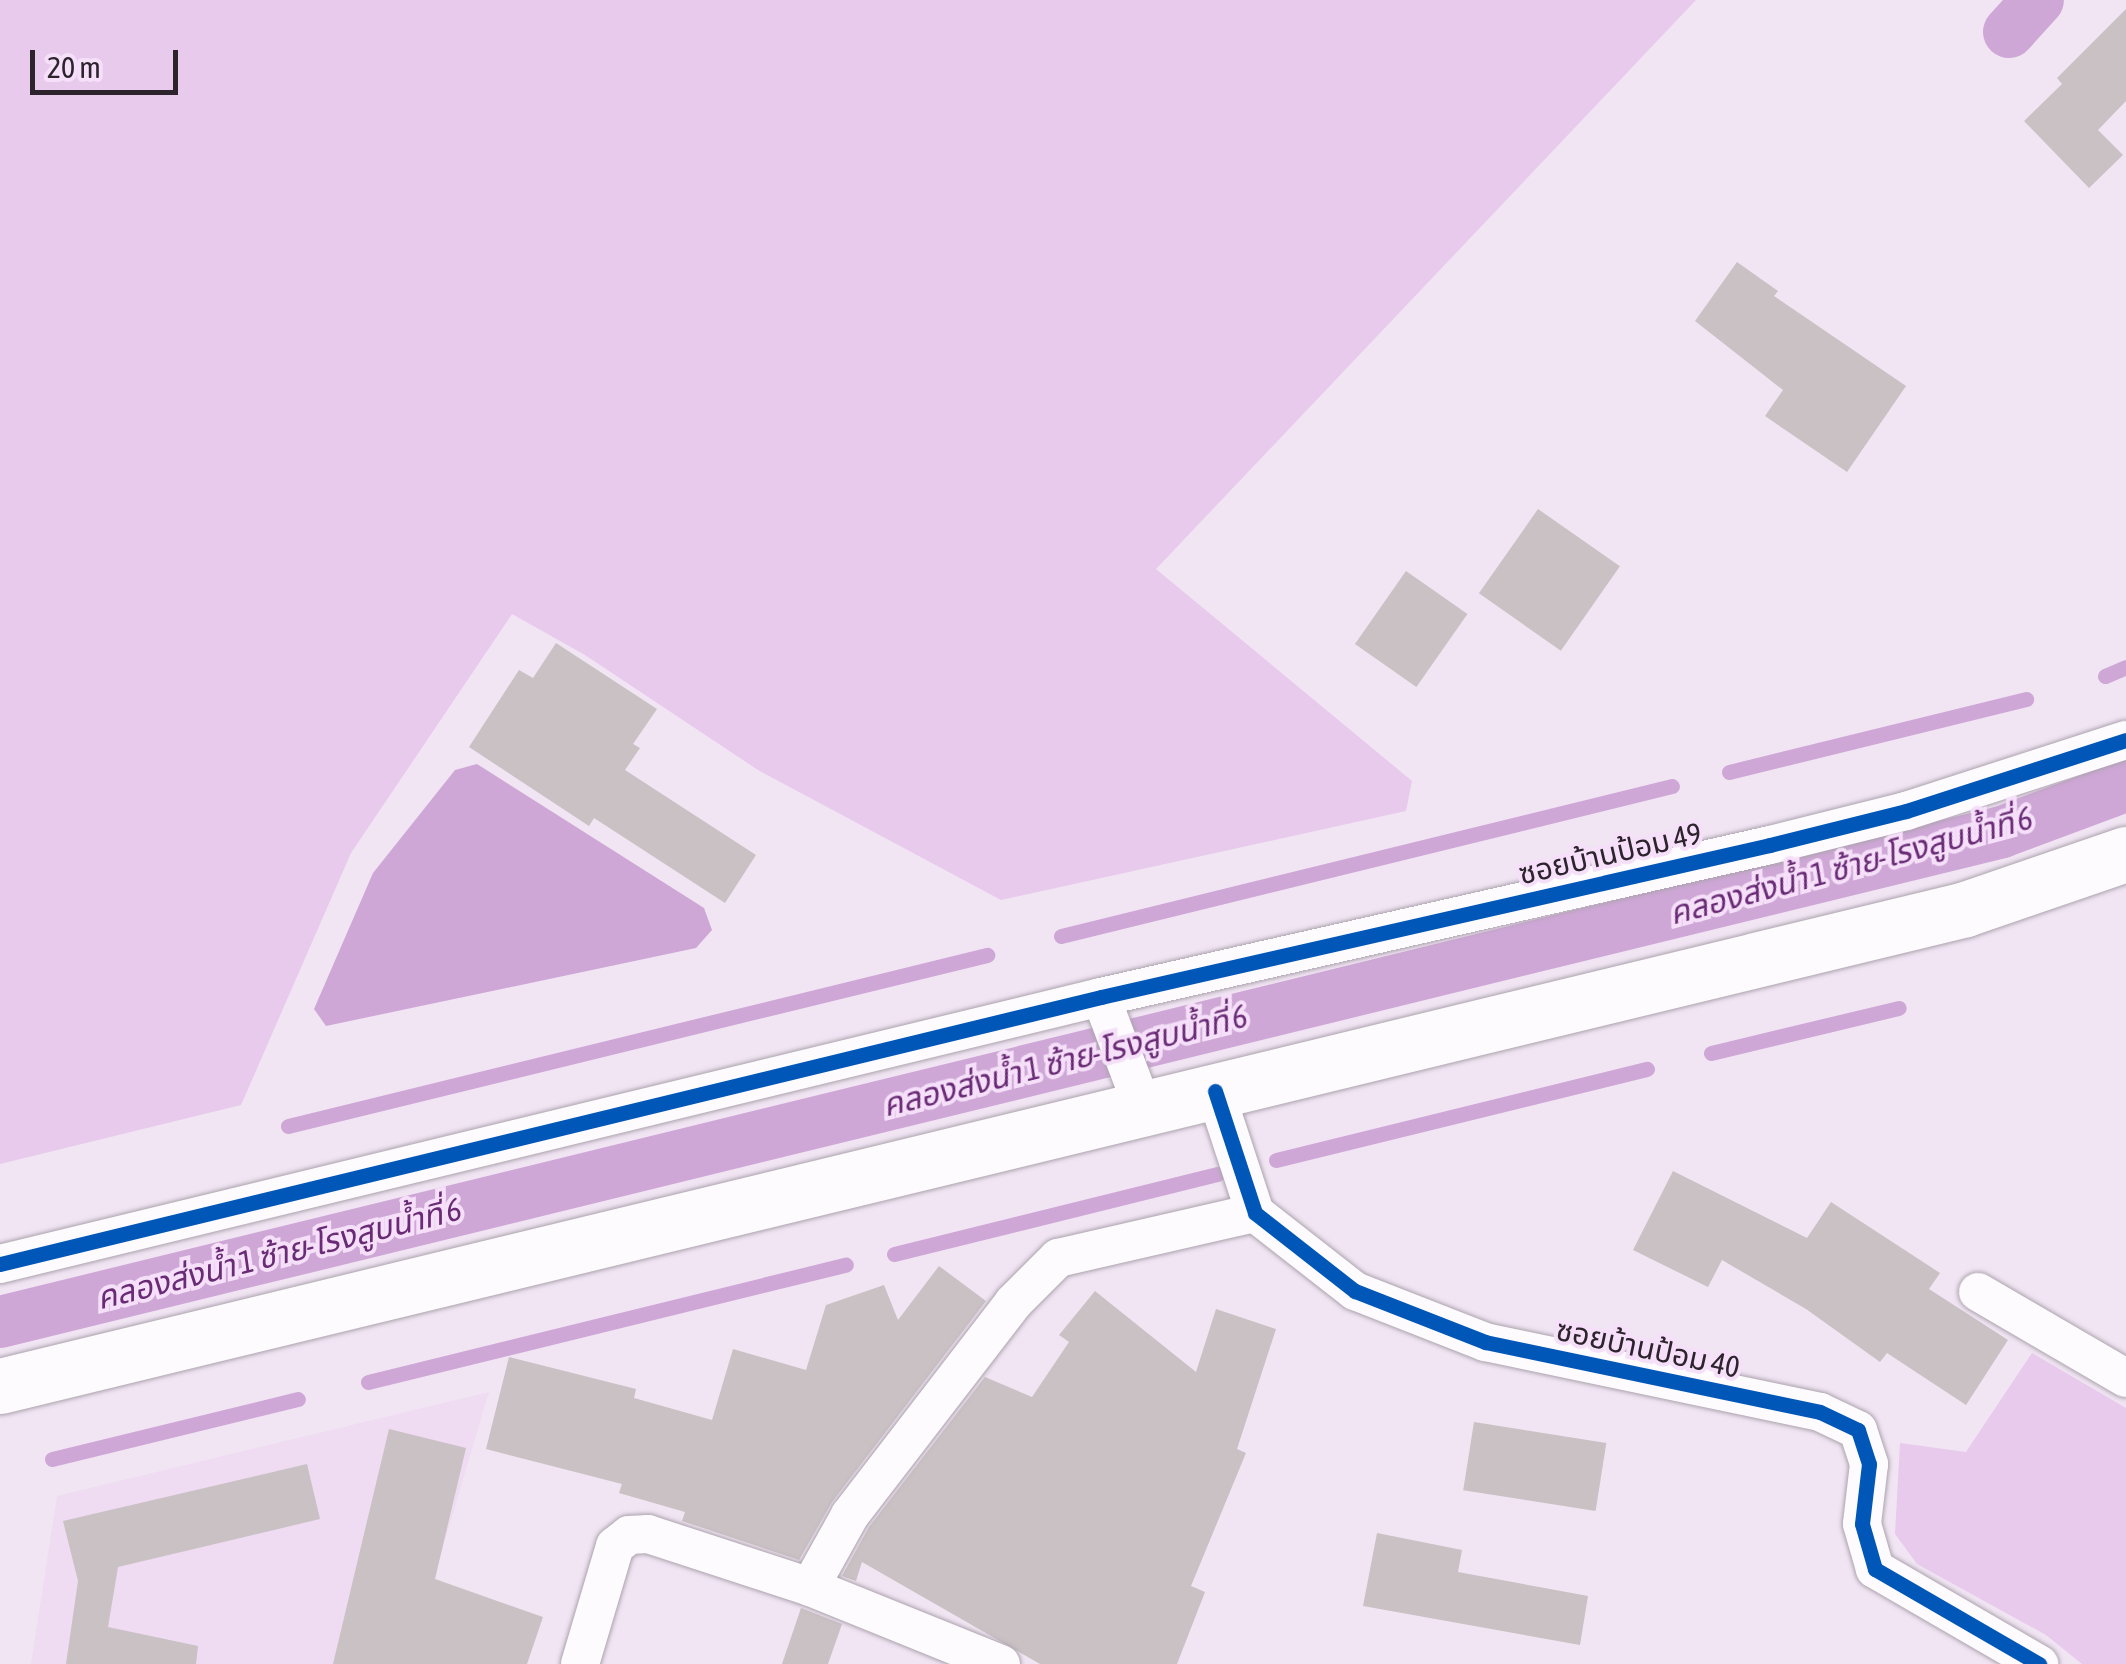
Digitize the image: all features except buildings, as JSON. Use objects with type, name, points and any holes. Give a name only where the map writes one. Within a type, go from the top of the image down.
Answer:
[{"type":"main road","points":[[0,1386],[1135,1087],[1215,1091],[1965,909],[2126,854]]},
{"type":"street","name":"ซอยบ้านป้อม 49","points":[[0,1264],[1107,1014],[1906,811],[2126,740]]},
{"type":"street","points":[[1107,1014],[1135,1087]]},
{"type":"street","points":[[810,1588],[862,1500],[1014,1303],[1058,1258],[1255,1213],[1215,1091]]},
{"type":"street","name":"ซอยบ้านป้อม 40","points":[[1255,1213],[1355,1290],[1485,1342],[1820,1412],[1858,1430],[1869,1464],[1862,1524],[1875,1569],[2039,1664]]},
{"type":"street","points":[[1978,1292],[2126,1378]]},
{"type":"street","points":[[580,1664],[615,1546],[629,1535],[648,1534],[810,1588],[934,1652],[1001,1664]]},
{"type":"shaded area","points":[[0,0],[1696,0],[1156,569],[1412,781],[1406,811],[1001,900],[758,770],[585,655],[512,614],[351,853],[241,1105],[0,1164]]},
{"type":"shaded area","points":[[477,764],[704,908],[712,930],[696,948],[326,1026],[314,1009],[373,873],[455,770]]},
{"type":"shaded area","points":[[2032,1353],[2126,1408],[2126,1664],[2082,1664],[2046,1635],[1917,1564],[1895,1534],[1900,1443],[1966,1452]]},
{"type":"shaded area","points":[[489,1392],[408,1664],[31,1664],[57,1496]]},
{"type":"waterway","points":[[2009,32],[2038,0]]},
{"type":"waterway","points":[[2105,676],[2126,667]]},
{"type":"waterway","points":[[1729,772],[2026,699]]},
{"type":"waterway","points":[[1061,936],[1672,786]]},
{"type":"waterway","name":"คลองส่งน้ำ 1 ซ้าย-โรงสูบน้ำที่ 6","points":[[0,1322],[2002,832],[2126,786]]},
{"type":"waterway","points":[[288,1126],[987,955]]},
{"type":"waterway","points":[[1711,1053],[1899,1008]]},
{"type":"waterway","points":[[1276,1160],[1647,1069]]},
{"type":"waterway","points":[[894,1254],[1217,1174]]},
{"type":"waterway","points":[[368,1382],[846,1265]]},
{"type":"waterway","points":[[52,1459],[298,1399]]},
{"type":"cycle path","points":[[0,1264],[1101,997],[1770,845],[1906,811],[2126,740]]},
{"type":"cycle path","points":[[1215,1091],[1255,1213],[1355,1291],[1485,1342],[1820,1412],[1858,1430],[1869,1464],[1862,1524],[1875,1569],[2039,1664]]}]
